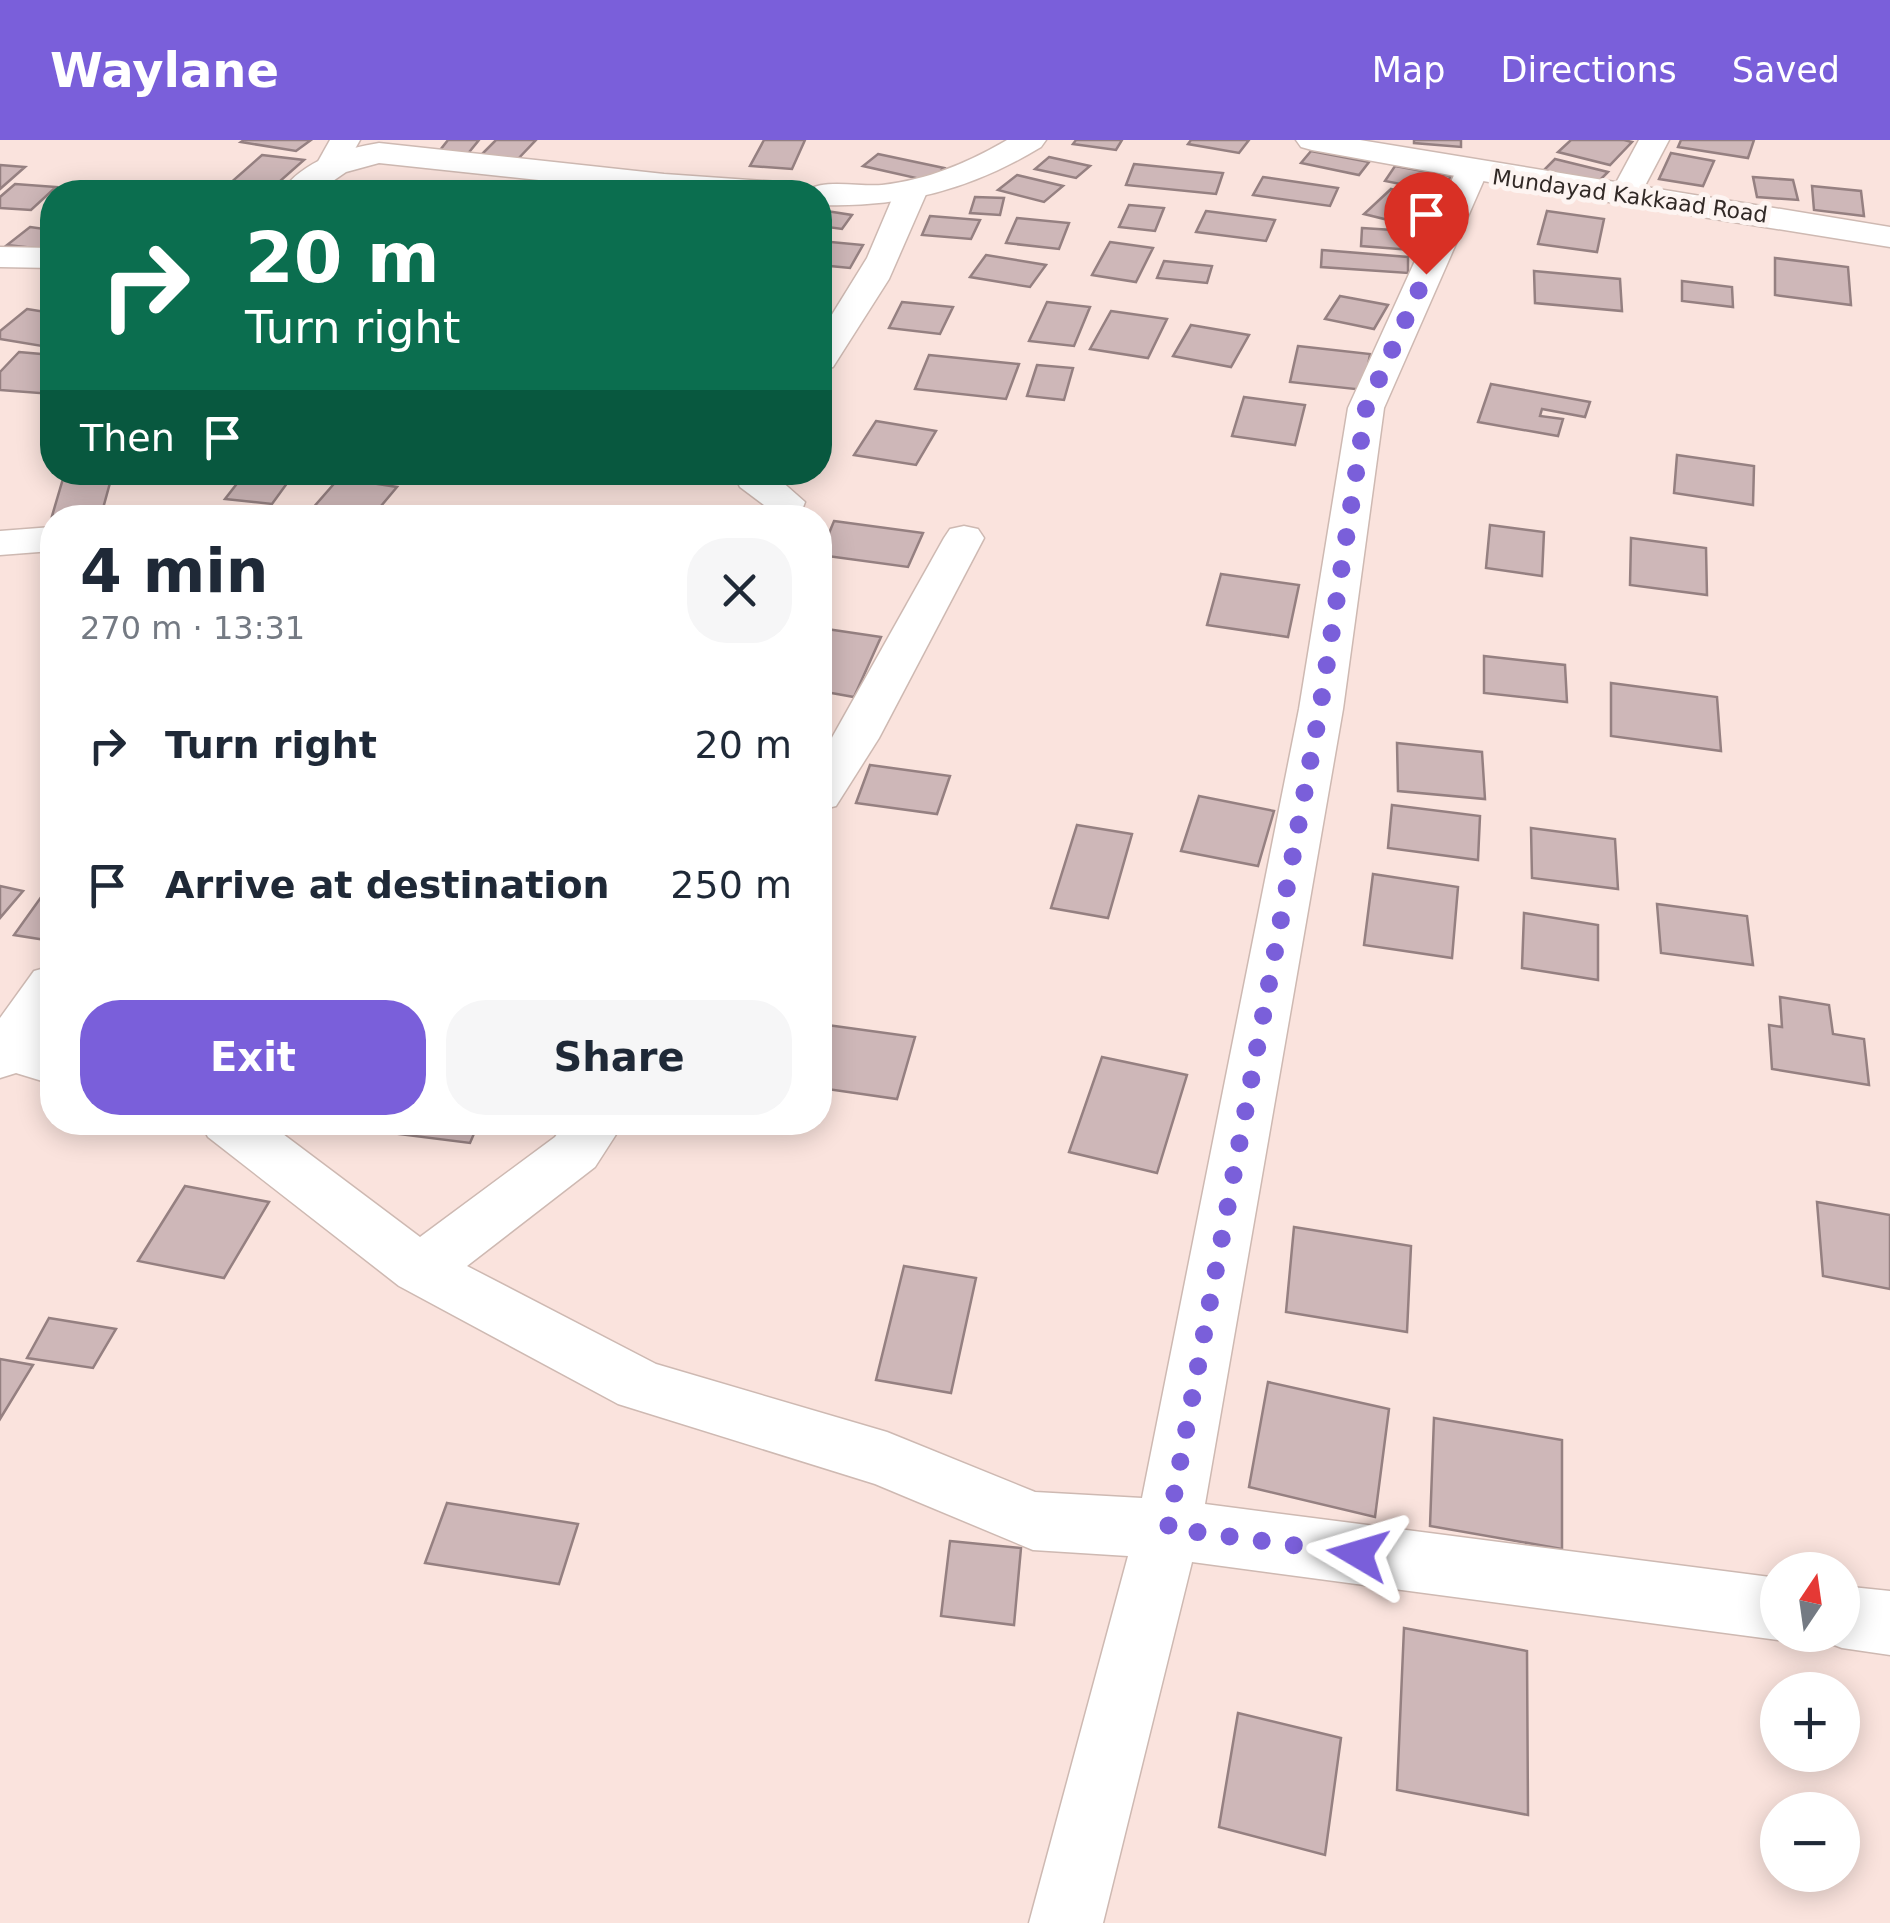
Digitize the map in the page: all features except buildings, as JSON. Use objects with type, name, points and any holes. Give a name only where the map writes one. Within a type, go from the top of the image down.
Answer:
[{"type":"main road","points":[[832,195],[924,191],[990,166],[1030,140]]},
{"type":"main road","name":"Mundayad Kakkaad Road","points":[[1312,140],[1471,173],[1627,192],[1890,236]]},
{"type":"main road","points":[[310,180],[338,152],[348,157],[379,153],[657,180]]},
{"type":"main road","points":[[5,262],[40,259]]},
{"type":"street","points":[[1627,192],[1654,140]]},
{"type":"street","points":[[1066,1923],[1168,1528],[1320,709],[1366,408],[1471,173]]},
{"type":"street","points":[[832,340],[891,245],[912,192]]},
{"type":"street","points":[[762,485],[784,505]]},
{"type":"street","points":[[832,776],[964,538]]},
{"type":"street","points":[[0,543],[40,540]]},
{"type":"street","points":[[15,1055],[40,1007]]},
{"type":"street","points":[[244,1135],[420,1269],[640,1384],[886,1460],[1034,1521],[1168,1528],[1760,1607]]},
{"type":"street","points":[[420,1269],[575,1152],[587,1135]]},
{"type":"street","points":[[1860,1620],[1890,1624]]},
{"type":"route","points":[[1358,1554],[1168,1528],[1320,709],[1366,408],[1426,274]]}]
